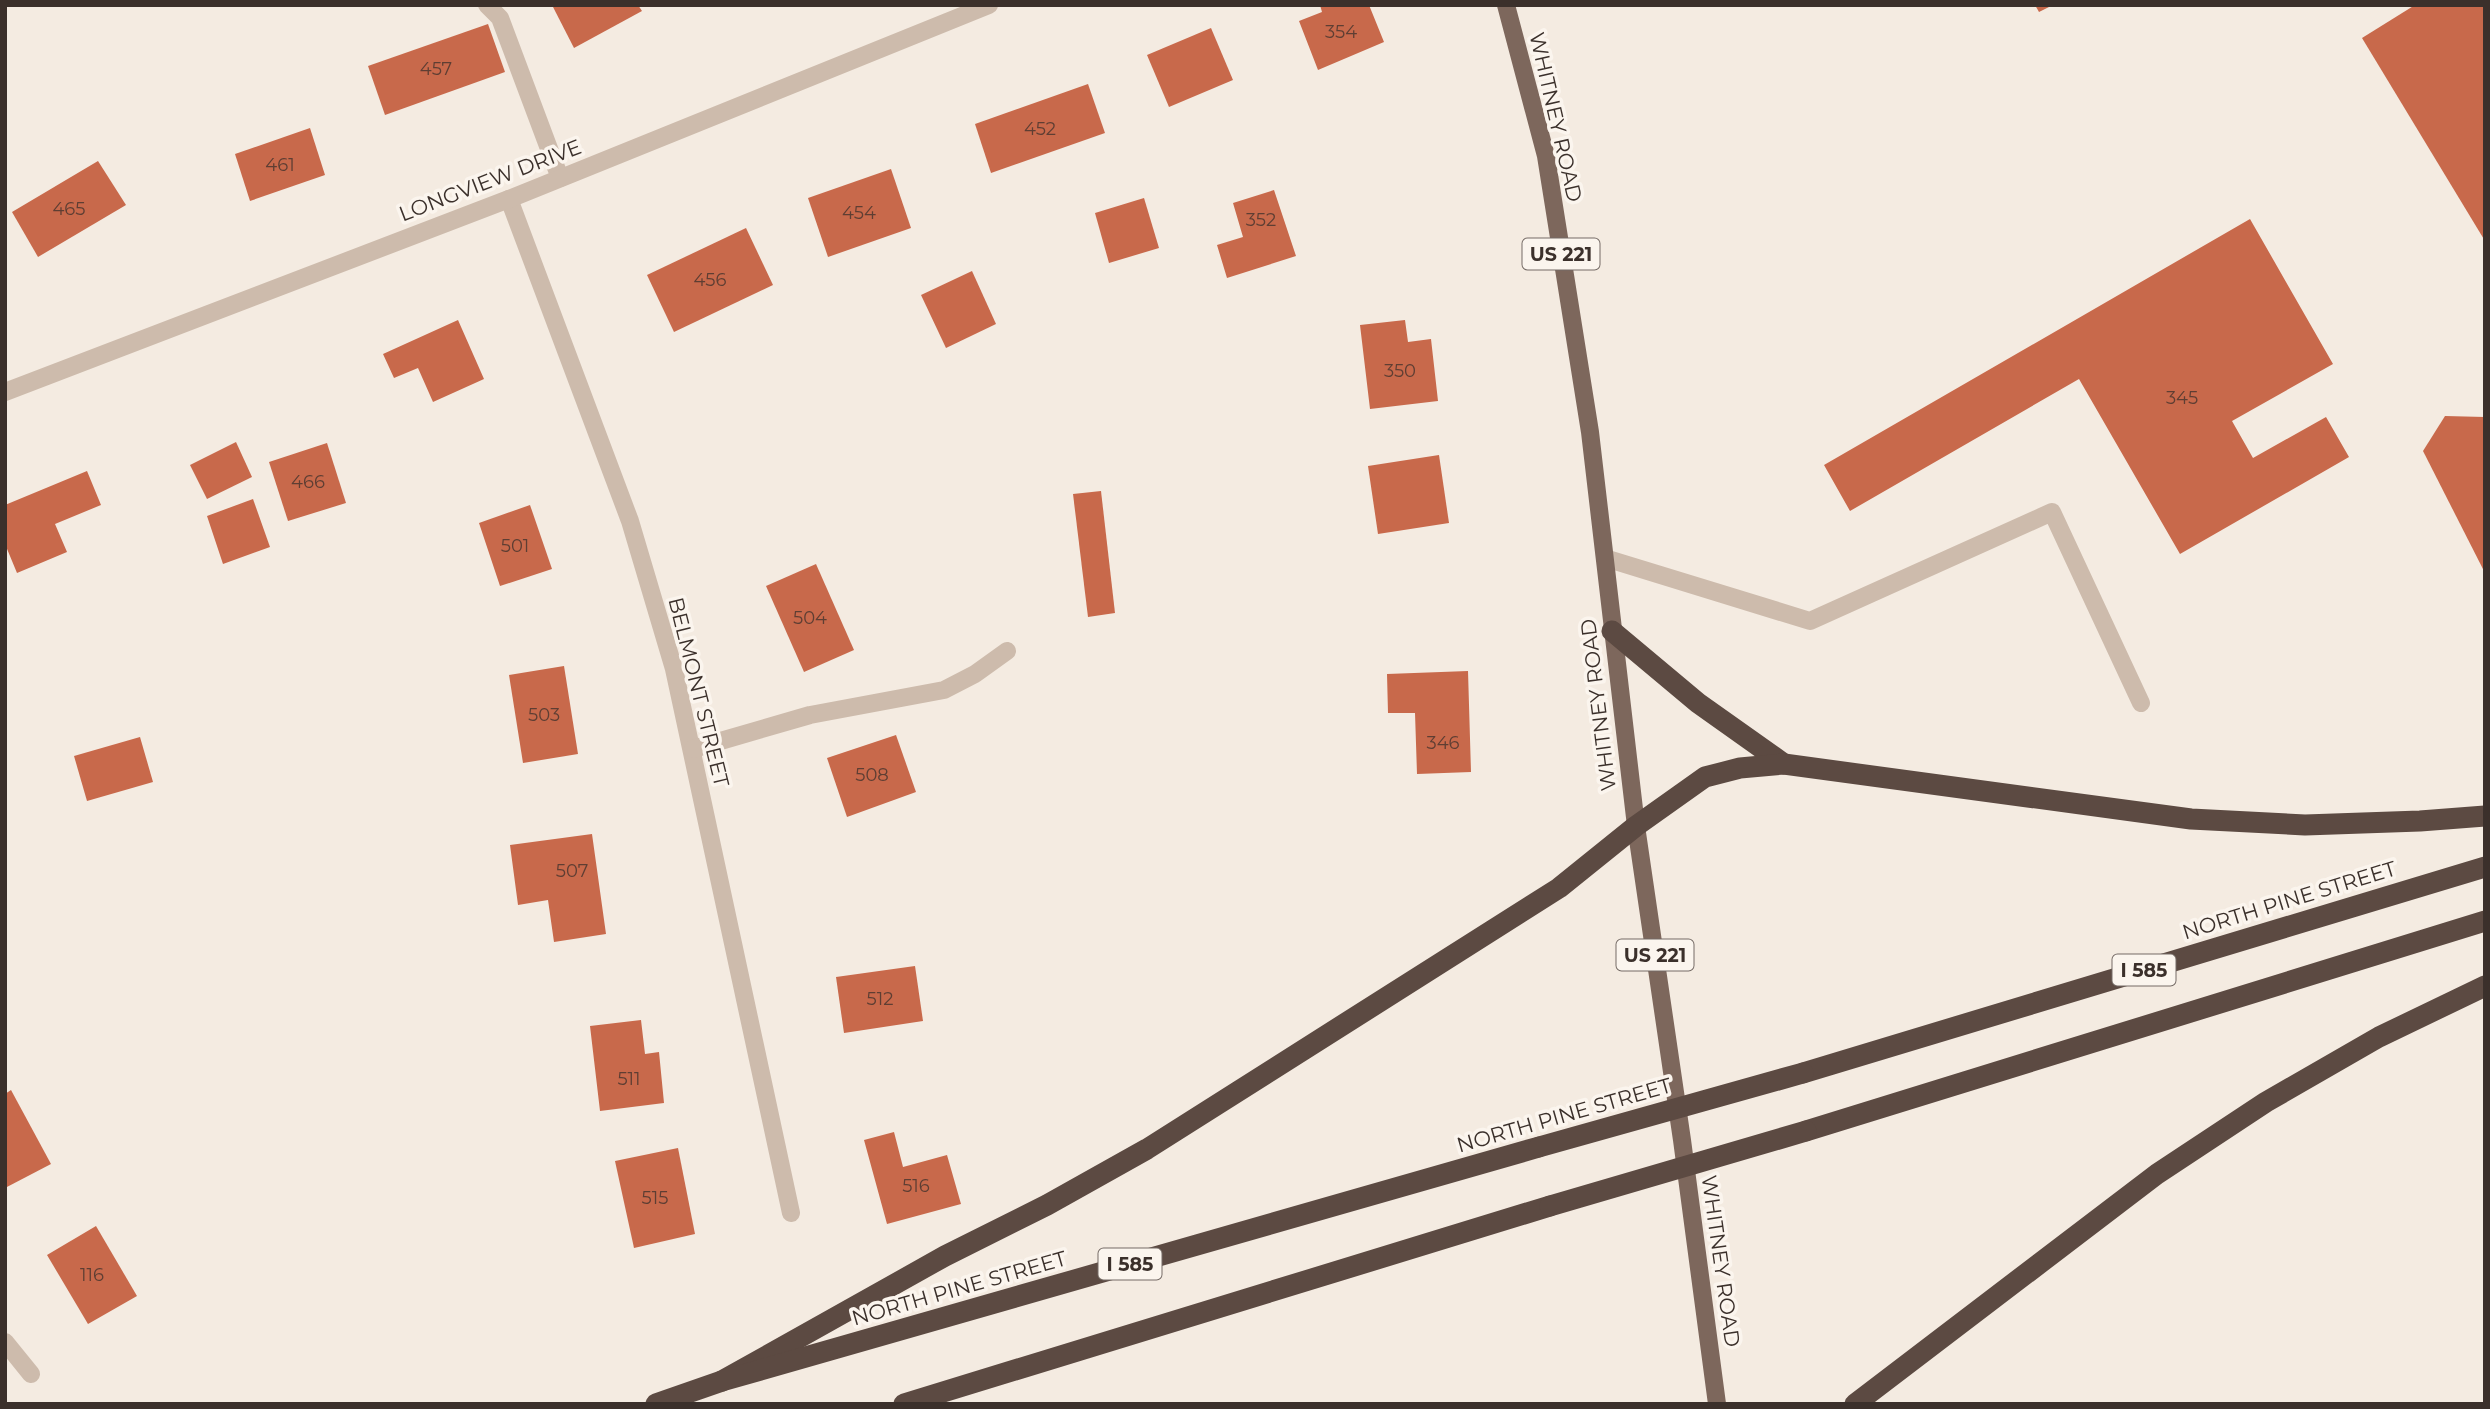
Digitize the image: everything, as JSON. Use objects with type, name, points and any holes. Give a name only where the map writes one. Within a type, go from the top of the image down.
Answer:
[{"type":"highway","points":[[1612,631],[1729,728],[1784,764]]},
{"type":"highway","points":[[722,1381],[945,1256],[1047,1205],[1147,1149],[1559,888],[1636,825],[1705,777],[1740,768],[1784,764],[2191,819],[2305,825],[2485,816]]},
{"type":"highway","name":"NORTH PINE STREET","points":[[656,1404],[722,1381],[1803,1073],[2485,867]]},
{"type":"highway","name":"I 585","points":[[904,1404],[2485,922]]},
{"type":"highway","points":[[1854,1404],[2157,1174],[2244,1116],[2379,1037],[2485,986]]},
{"type":"main road","name":"WHITNEY ROAD","points":[[1506,5],[1546,156],[1590,432],[1636,825],[1717,1404]]},
{"type":"street","points":[[487,5],[500,18],[560,178]]},
{"type":"street","name":"LONGVIEW DRIVE","points":[[5,392],[560,178],[989,5]]},
{"type":"street","name":"BELMONT STREET","points":[[509,198],[630,521],[674,668],[791,1213]]},
{"type":"street","points":[[1605,558],[1810,621],[2052,512],[2141,703]]},
{"type":"street","points":[[693,749],[810,715],[944,690],[975,674],[1007,651]]},
{"type":"street","points":[[5,1342],[31,1374]]},
{"type":"building","points":[[552,5],[638,5],[642,11],[574,48]]},
{"type":"building","points":[[1320,5],[1369,5],[1384,42],[1318,70],[1299,21],[1322,12]]},
{"type":"building","points":[[2035,5],[2053,5],[2039,12]]},
{"type":"building","points":[[2415,5],[2485,5],[2485,241],[2362,38]]},
{"type":"building","points":[[488,24],[505,72],[385,115],[368,66]]},
{"type":"building","points":[[1211,28],[1233,80],[1169,107],[1147,55]]},
{"type":"building","points":[[1088,84],[1105,133],[991,173],[975,124]]},
{"type":"building","points":[[310,128],[325,175],[250,201],[235,154]]},
{"type":"building","points":[[98,161],[126,205],[38,257],[12,212]]},
{"type":"building","points":[[891,169],[911,228],[828,257],[808,198]]},
{"type":"building","points":[[1274,190],[1296,256],[1227,278],[1217,245],[1243,237],[1233,203]]},
{"type":"building","points":[[1144,198],[1159,248],[1109,263],[1095,213]]},
{"type":"building","points":[[2250,219],[2333,364],[2232,421],[2253,458],[2326,417],[2349,457],[2180,554],[2079,379],[1850,511],[1824,465]]},
{"type":"building","points":[[746,228],[773,285],[674,332],[647,275]]},
{"type":"building","points":[[972,271],[996,324],[946,348],[921,295]]},
{"type":"building","points":[[458,320],[484,379],[433,402],[418,368],[394,378],[383,354]]},
{"type":"building","points":[[1405,320],[1408,342],[1431,339],[1438,401],[1370,409],[1360,325]]},
{"type":"building","points":[[2445,416],[2485,417],[2485,573],[2423,451]]},
{"type":"building","points":[[236,442],[252,477],[207,499],[190,465]]},
{"type":"building","points":[[327,443],[346,503],[288,521],[269,462]]},
{"type":"building","points":[[1439,455],[1449,523],[1378,534],[1368,466]]},
{"type":"building","points":[[87,471],[101,505],[55,524],[67,552],[17,573],[5,544],[5,505]]},
{"type":"building","points":[[1101,491],[1115,613],[1088,617],[1073,494]]},
{"type":"building","points":[[253,499],[270,547],[223,564],[207,516]]},
{"type":"building","points":[[530,505],[552,569],[500,586],[479,523]]},
{"type":"building","points":[[816,564],[854,650],[804,672],[766,586]]},
{"type":"building","points":[[564,666],[578,754],[523,763],[509,675]]},
{"type":"building","points":[[1468,671],[1471,772],[1417,774],[1415,713],[1388,713],[1387,674]]},
{"type":"building","points":[[896,735],[916,792],[847,817],[827,758]]},
{"type":"building","points":[[140,737],[153,782],[87,801],[74,756]]},
{"type":"building","points":[[592,834],[606,934],[554,942],[548,900],[518,905],[510,845]]},
{"type":"building","points":[[915,966],[923,1021],[844,1033],[836,977]]},
{"type":"building","points":[[641,1020],[645,1054],[659,1052],[664,1103],[600,1111],[590,1026]]},
{"type":"building","points":[[11,1090],[51,1164],[5,1188],[5,1094]]},
{"type":"building","points":[[894,1132],[903,1167],[947,1155],[961,1204],[887,1224],[864,1140]]},
{"type":"building","points":[[678,1148],[695,1234],[634,1248],[615,1161]]},
{"type":"building","points":[[96,1226],[137,1296],[88,1324],[47,1255]]}]
